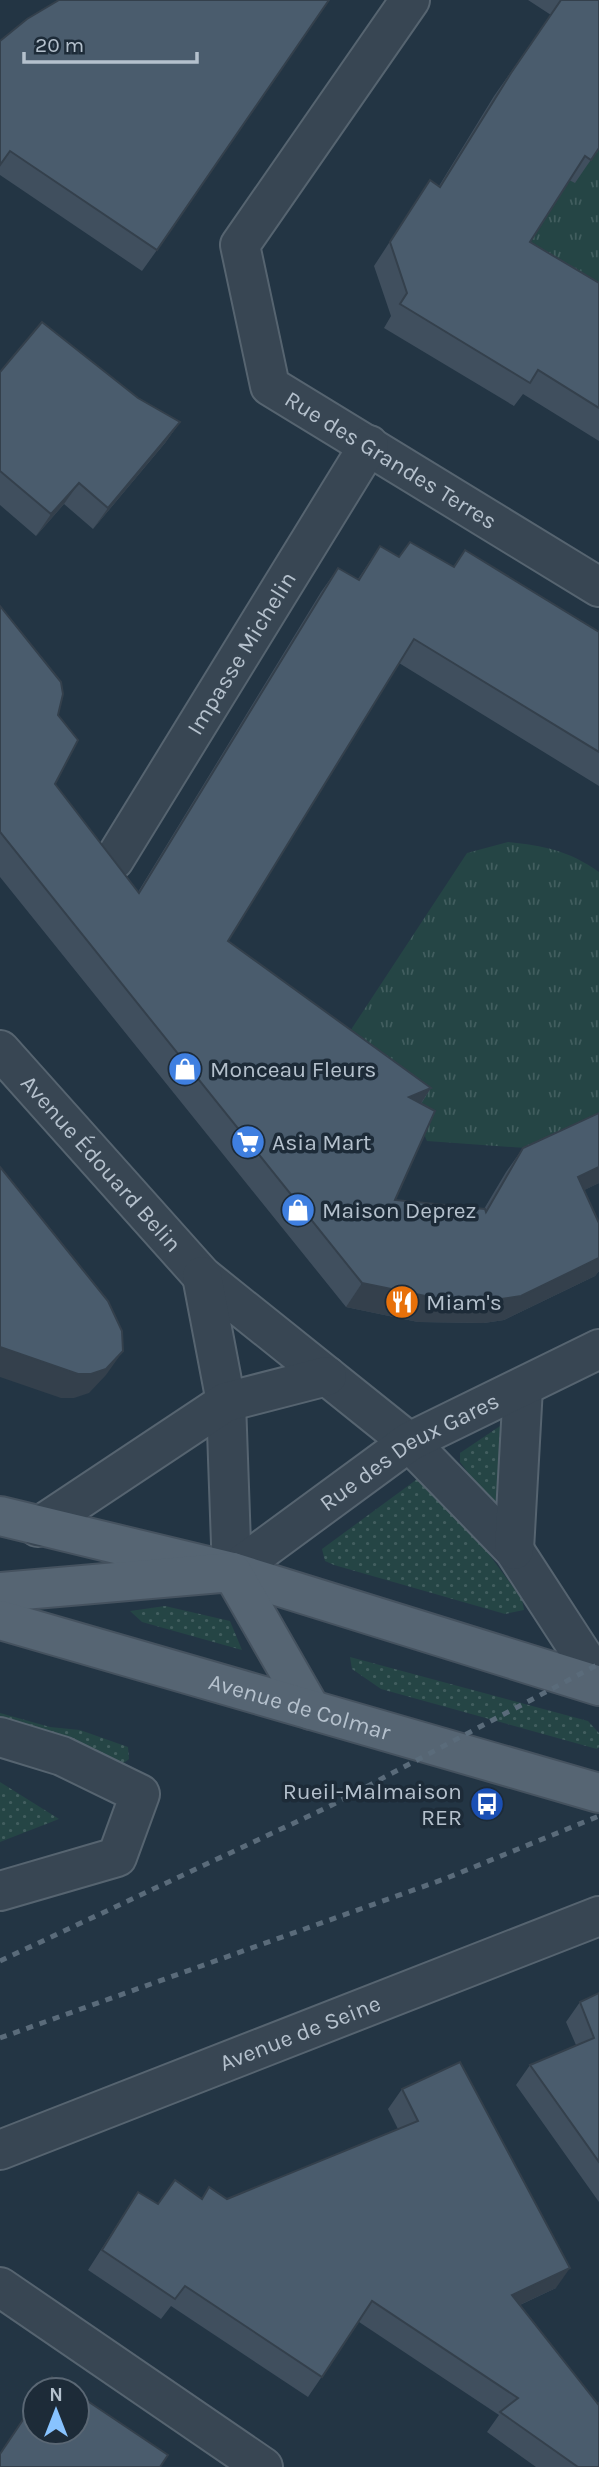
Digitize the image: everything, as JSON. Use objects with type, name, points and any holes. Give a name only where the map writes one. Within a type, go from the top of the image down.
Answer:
[{"type":"main road","points":[[0,1516],[232,1572],[599,1683]]},
{"type":"main road","points":[[0,1592],[232,1572]]},
{"type":"main road","points":[[232,1572],[311,1710]]},
{"type":"main road","name":"Avenue de Colmar","points":[[0,1620],[599,1793]]},
{"type":"street","name":"Rue des Grandes Terres","points":[[410,0],[240,245],[270,386],[599,587]]},
{"type":"street","name":"Impasse Michelin","points":[[114,860],[369,445]]},
{"type":"street","name":"Avenue Édouard Belin","points":[[0,1050],[202,1276],[410,1442],[514,1550],[599,1683]]},
{"type":"street","points":[[202,1276],[226,1402],[232,1572]]},
{"type":"street","name":"Rue des Deux Gares","points":[[232,1572],[410,1442],[599,1349]]},
{"type":"street","points":[[38,1527],[226,1402],[327,1376]]},
{"type":"street","points":[[514,1550],[523,1387]]},
{"type":"street","points":[[0,1737],[62,1756],[140,1794],[117,1857],[0,1891]]},
{"type":"street","name":"Avenue de Seine","points":[[0,2150],[599,1916]]},
{"type":"street","points":[[0,2287],[263,2467]]},
{"type":"green space","points":[[599,128],[599,309],[518,257]]},
{"type":"green space","points":[[508,842],[555,850],[599,872],[599,1129],[553,1150],[427,1141],[414,1112],[335,1054],[467,853]]},
{"type":"green space","points":[[506,1422],[498,1513],[460,1462],[460,1453]]},
{"type":"green space","points":[[420,1477],[432,1477],[522,1599],[524,1610],[505,1614],[325,1561],[322,1549]]},
{"type":"green space","points":[[165,1606],[230,1621],[242,1650],[142,1622],[130,1611]]},
{"type":"green space","points":[[350,1657],[588,1721],[599,1733],[599,1747],[597,1749],[381,1689],[352,1669]]},
{"type":"green space","points":[[0,1713],[50,1727],[80,1730],[128,1747],[129,1759],[109,1774],[0,1746]]},
{"type":"green space","points":[[0,1782],[59,1819],[0,1842]]},
{"type":"building","points":[[59,0],[329,0],[157,250],[10,151],[0,165],[0,41],[27,19]]},
{"type":"building","points":[[561,0],[599,0],[599,148],[591,160],[585,156],[530,242],[599,283],[599,408],[538,370],[530,383],[400,304],[407,293],[390,242],[430,180],[440,187],[511,73]]},
{"type":"building","points":[[42,322],[138,398],[180,422],[108,508],[79,483],[51,514],[0,471],[0,372]]},
{"type":"building","points":[[410,542],[454,567],[465,550],[599,632],[599,752],[414,639],[228,941],[431,1088],[409,1097],[435,1111],[395,1200],[485,1209],[486,1212],[523,1148],[599,1113],[599,1167],[578,1177],[599,1223],[599,1258],[521,1296],[501,1299],[435,1298],[362,1283],[0,832],[0,606],[61,682],[63,694],[58,715],[78,740],[55,784],[139,893],[338,568],[359,580],[380,546],[399,557]]},
{"type":"building","points":[[0,1167],[108,1301],[122,1331],[123,1351],[106,1369],[91,1374],[78,1374],[0,1347]]},
{"type":"building","points":[[599,1993],[599,2162],[530,2065],[594,2038],[580,2002]]},
{"type":"building","points":[[460,2062],[570,2268],[512,2295],[599,2403],[599,2467],[578,2467],[500,2412],[518,2398],[372,2301],[322,2377],[185,2286],[175,2299],[102,2250],[138,2192],[158,2204],[175,2180],[202,2199],[209,2187],[227,2199],[418,2121],[402,2089]]},
{"type":"building","points":[[91,2403],[168,2455],[160,2467],[0,2467],[0,2454],[21,2423],[21,2446],[91,2446]]},
{"type":"railway","points":[[0,1961],[328,1807],[599,1664]]},
{"type":"railway","points":[[0,2038],[447,1878],[599,1816]]},
{"type":"place","name":"Monceau Fleurs","points":[[185,1069]]},
{"type":"place","name":"Asia Mart","points":[[248,1142]]},
{"type":"place","name":"Maison Deprez","points":[[298,1210]]},
{"type":"place","name":"Miam's","points":[[402,1302]]},
{"type":"place","name":"Rueil-Malmaison RER","points":[[487,1804]]}]
